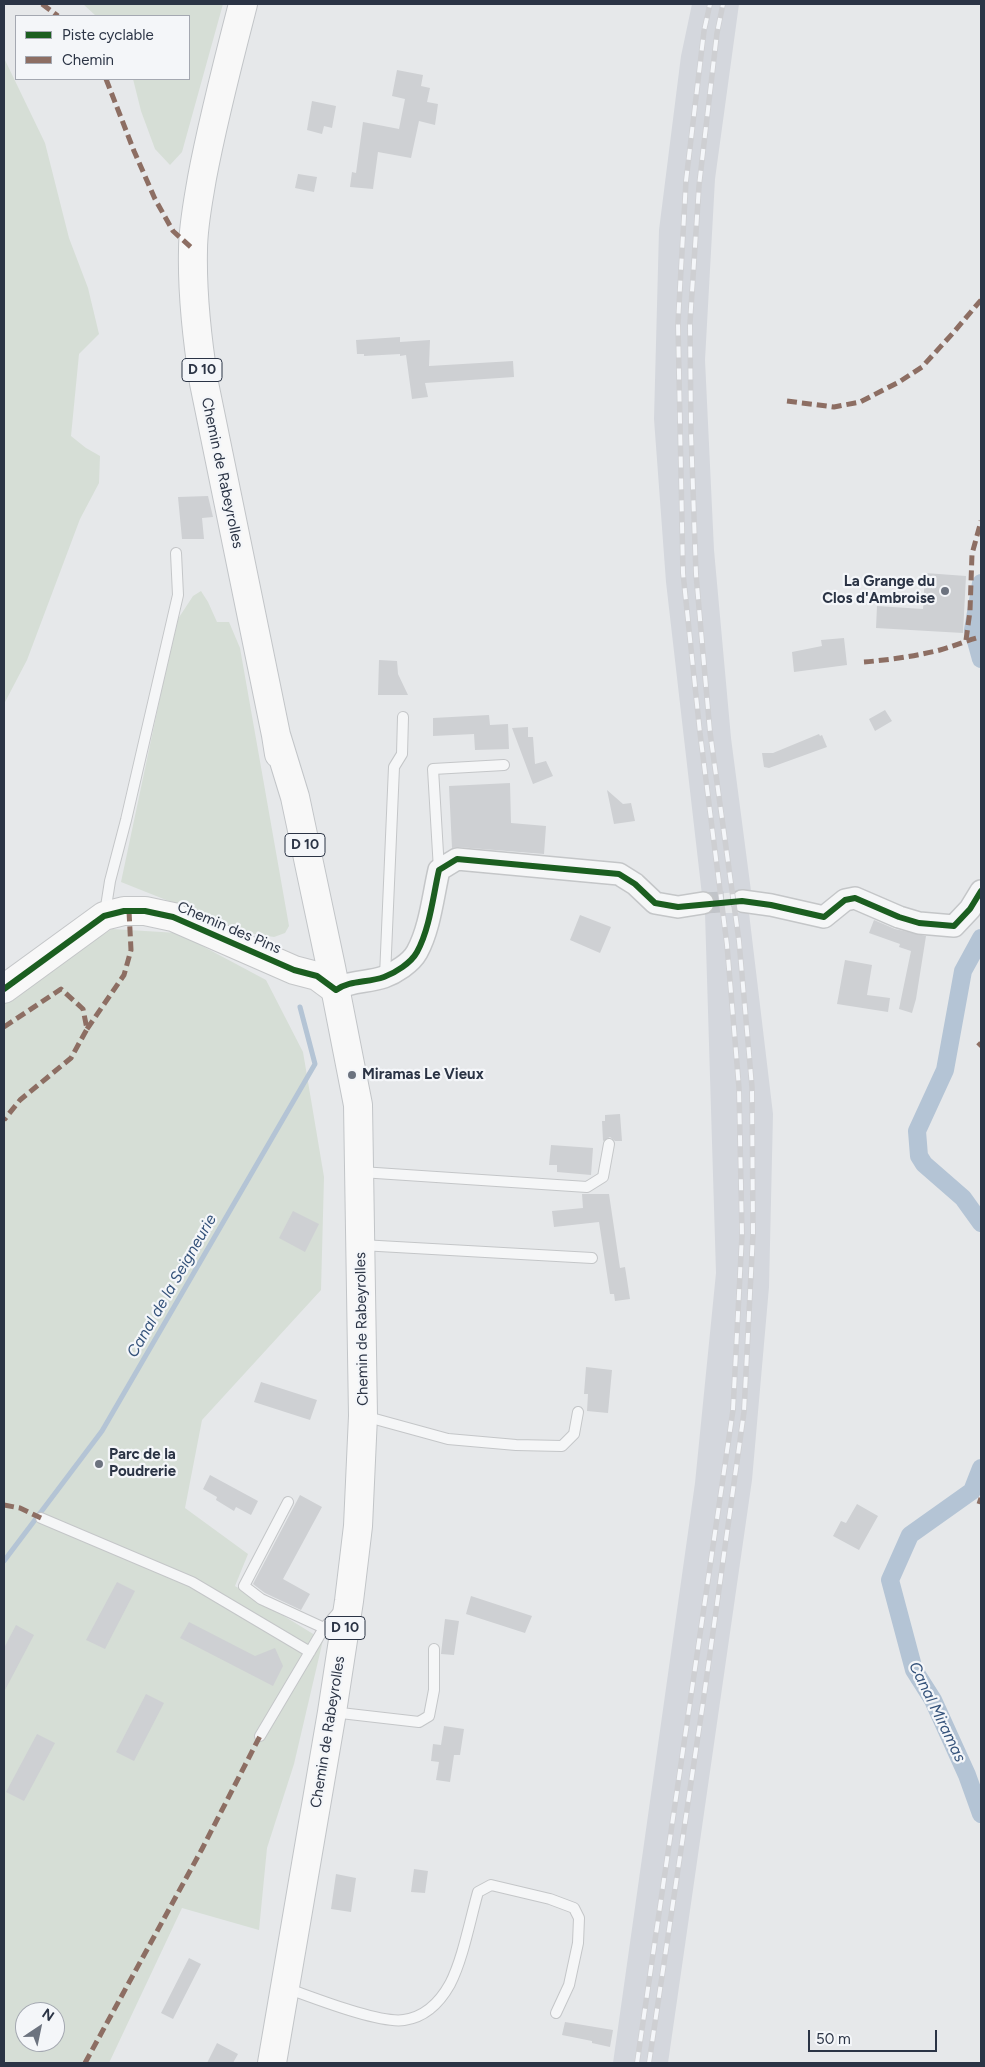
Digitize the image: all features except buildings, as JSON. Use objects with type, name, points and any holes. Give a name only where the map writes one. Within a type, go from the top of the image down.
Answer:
[{"type":"main road","name":"Chemin de Rabeyrolles","points":[[243,4],[216,111],[197,210],[193,249],[196,334],[204,383],[276,735],[284,798],[298,877],[322,983],[358,1177]]},
{"type":"main road","name":"Chemin de Rabeyrolles","points":[[272,2063],[349,1601],[358,1526],[363,1416],[358,1106],[322,983],[295,797],[276,735]]},
{"type":"main road","name":"Chemin des Pins","points":[[4,989],[104,916],[124,911],[145,911],[163,914],[187,922],[322,983]]},
{"type":"street","points":[[322,983],[345,984],[385,976],[398,971],[416,954],[426,928],[438,870],[457,859],[619,874],[635,884],[655,903],[678,906],[703,903]]},
{"type":"street","points":[[742,901],[771,905],[824,917],[845,900],[855,898],[900,917],[920,923],[954,926],[970,909],[981,891]]},
{"type":"lane","points":[[104,916],[110,881],[126,820],[178,594],[176,553]]},
{"type":"lane","points":[[385,976],[394,767],[402,754],[403,717]]},
{"type":"lane","points":[[438,870],[434,769],[504,765]]},
{"type":"lane","points":[[358,1177],[587,1187],[603,1177],[609,1144]]},
{"type":"lane","points":[[361,1246],[592,1258]]},
{"type":"lane","points":[[363,1416],[448,1439],[516,1445],[562,1446],[574,1434],[578,1412]]},
{"type":"lane","points":[[288,1502],[244,1586],[261,1599],[324,1628]]},
{"type":"lane","points":[[40,1518],[192,1582],[310,1652]]},
{"type":"lane","points":[[260,1736],[324,1628],[349,1601]]},
{"type":"lane","points":[[332,1712],[419,1722],[429,1716],[434,1690],[434,1649]]},
{"type":"lane","points":[[285,1988],[372,2016],[402,2021],[424,2014],[440,2000],[451,1982],[478,1892],[491,1885],[550,1899],[574,1908],[579,1918],[578,1943],[569,1985],[556,2013]]},
{"type":"shaded area","points":[[83,4],[223,4],[182,152],[170,165],[155,149],[141,111],[133,80],[190,80],[190,15],[95,15]]},
{"type":"shaded area","points":[[692,4],[739,4],[715,179],[705,360],[714,550],[731,738],[751,891],[702,895],[666,582],[654,419],[659,230],[681,56]]},
{"type":"shaded area","points":[[4,58],[45,143],[69,238],[88,288],[99,334],[79,354],[71,436],[100,456],[99,483],[80,519],[27,660],[4,704]]},
{"type":"shaded area","points":[[201,591],[217,622],[229,622],[240,648],[289,926],[285,933],[274,937],[249,933],[121,882],[176,622],[193,596]]},
{"type":"shaded area","points":[[705,913],[749,913],[773,1114],[769,1287],[752,1480],[668,2063],[613,2063],[695,1483],[716,1273]]},
{"type":"shaded area","name":"Parc de la Poudrerie","points":[[112,929],[178,933],[266,980],[303,1052],[324,1177],[321,1290],[202,1420],[185,1508],[248,1554],[235,1586],[323,1640],[294,1764],[267,1848],[259,1930],[182,1908],[109,2063],[4,2063],[4,1002],[41,974]]},
{"type":"waterway","points":[[981,583],[973,630],[981,659]]},
{"type":"waterway","name":"Canal Miramas","points":[[981,938],[963,971],[945,1070],[917,1131],[919,1156],[924,1164],[963,1198],[981,1223]]},
{"type":"waterway","name":"Canal de la Seigneurie","points":[[4,1561],[102,1431],[315,1064],[300,1007]]},
{"type":"waterway","name":"Canal Miramas","points":[[981,1468],[972,1491],[910,1535],[890,1580],[914,1670],[933,1700],[967,1775],[981,1814]]},
{"type":"tunnel","points":[[703,903],[742,901]]},
{"type":"railway","points":[[637,2063],[733,1410],[742,1235],[739,1088],[727,945],[700,733],[683,573],[678,323],[686,181],[704,31],[710,4]]},
{"type":"railway","points":[[649,2063],[744,1412],[753,1234],[752,1087],[739,941],[710,732],[696,574],[691,432],[690,323],[699,186],[717,33],[723,4]]},
{"type":"marked path","points":[[42,4],[57,15]]},
{"type":"marked path","points":[[106,80],[155,199],[173,231],[193,249]]},
{"type":"marked path","points":[[787,401],[834,407],[860,402],[899,382],[922,367],[981,300]]},
{"type":"marked path","points":[[966,640],[970,611],[972,554],[981,521]]},
{"type":"marked path","points":[[864,662],[902,658],[931,652],[981,637]]},
{"type":"marked path","points":[[87,1029],[124,975],[131,950],[129,911]]},
{"type":"marked path","points":[[4,1027],[61,989],[83,1009],[87,1029],[71,1058],[20,1100],[4,1120]]},
{"type":"marked path","points":[[978,1046],[981,1043]]},
{"type":"marked path","points":[[979,1504],[981,1498]]},
{"type":"marked path","points":[[4,1505],[20,1508],[41,1518]]},
{"type":"marked path","points":[[85,2063],[202,1849],[260,1736]]},
{"type":"cycle path","points":[[4,989],[104,916],[124,911],[145,911],[173,917],[294,970],[317,976],[336,990],[353,983],[378,979],[407,964],[417,952],[428,922],[439,870],[457,859],[619,874],[635,884],[655,903],[678,907],[742,901],[771,905],[824,917],[845,900],[855,898],[899,917],[919,923],[954,926],[970,909],[981,891]]},
{"type":"place","name":"La Grange du Clos d'Ambroise","points":[[945,591]]},
{"type":"place","name":"Miramas Le Vieux","points":[[352,1075]]},
{"type":"place","name":"Parc de la Poudrerie","points":[[99,1464]]}]
